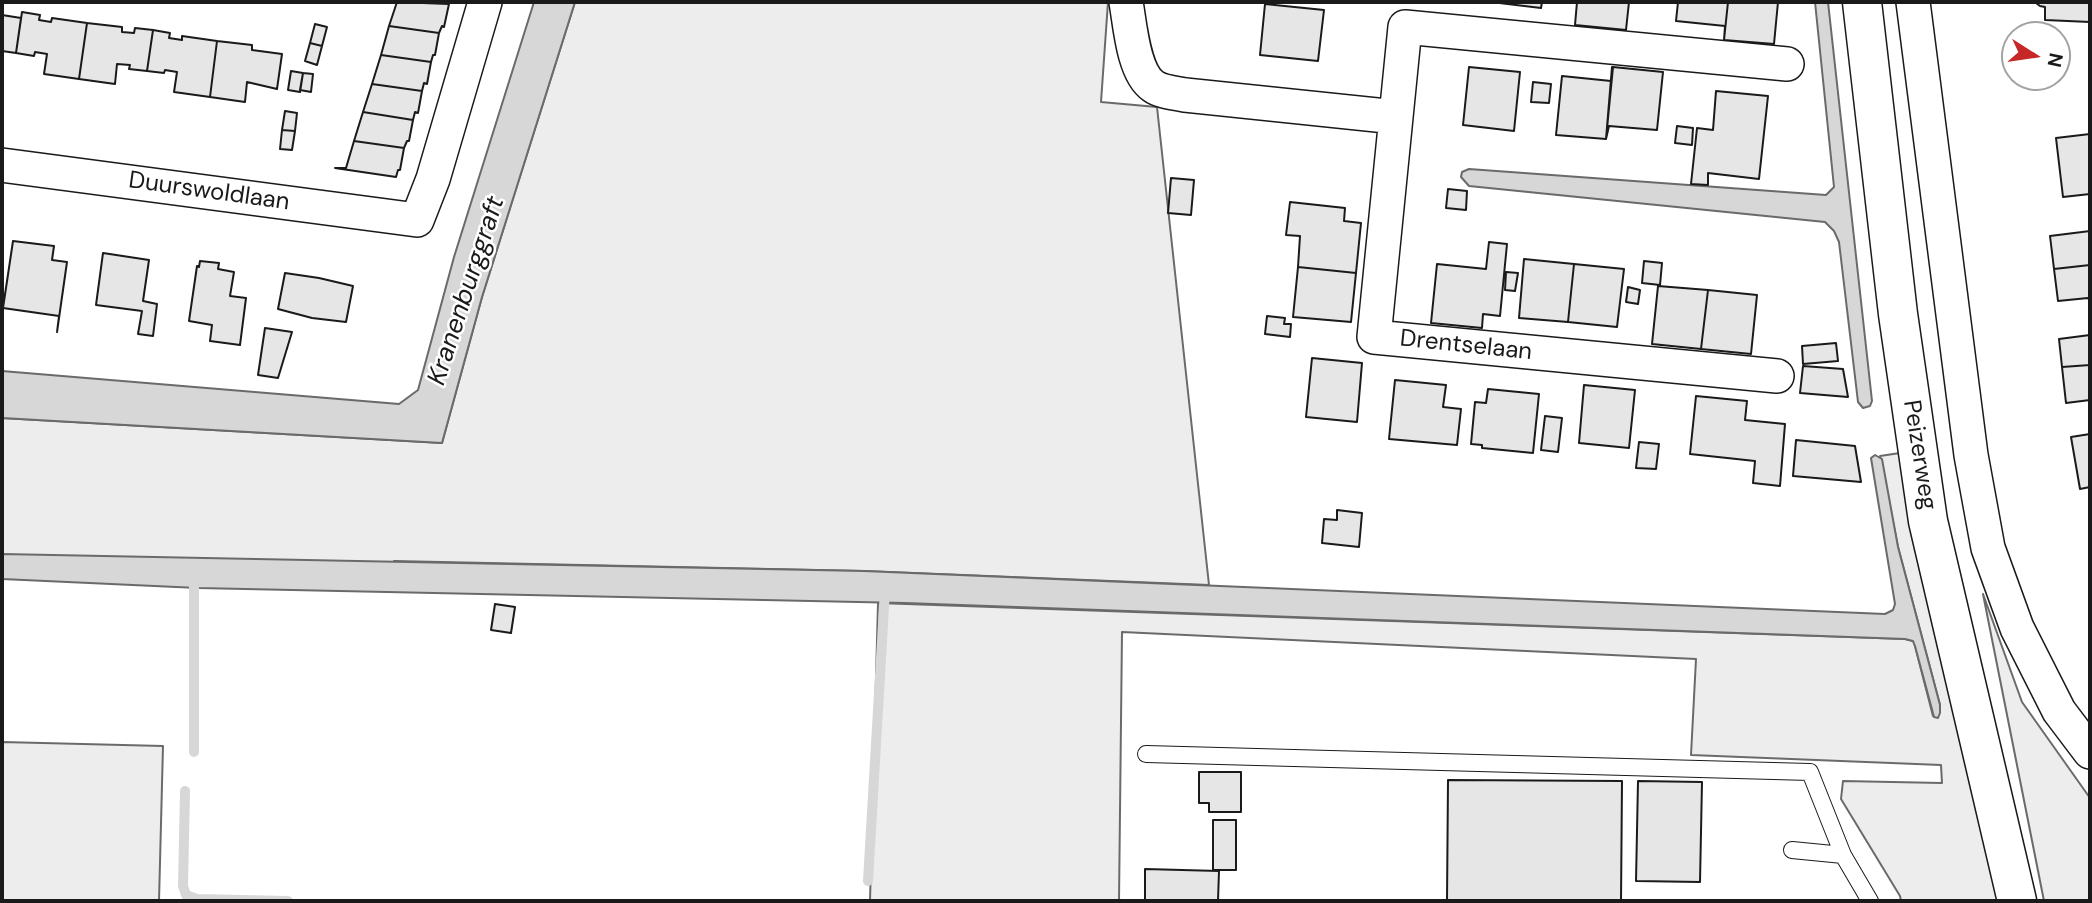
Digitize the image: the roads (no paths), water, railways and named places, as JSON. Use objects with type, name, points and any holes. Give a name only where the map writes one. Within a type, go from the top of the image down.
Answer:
[{"type":"street","name":"Duurswoldlaan","points":[[2,165],[417,219],[433,179],[485,2]]},
{"type":"street","points":[[1126,2],[1142,72],[1153,86],[1185,95],[1395,117]]},
{"type":"street","name":"Peizerweg","points":[[1862,2],[1898,314],[1928,521],[2017,901]]},
{"type":"street","name":"Peizerweg","points":[[1913,2],[1970,455],[1988,548],[2017,628],[2059,710],[2090,752]]},
{"type":"street","name":"Drentselaan","points":[[1777,376],[1374,337],[1405,27],[1787,64]]},
{"type":"lane","points":[[1146,754],[1810,772],[1843,855],[1870,901]]},
{"type":"lane","points":[[1792,850],[1843,855]]},
{"type":"water","name":"Kranenburggraft","points":[[534,2],[575,2],[482,297],[442,443],[2,418],[2,371],[399,404],[418,390],[454,257]]},
{"type":"water","points":[[1815,2],[1828,2],[1872,401],[1870,406],[1863,408],[1858,402],[1839,242],[1834,231],[1825,222],[1469,186],[1461,177],[1462,172],[1469,169],[1826,195],[1834,187]]},
{"type":"water","points":[[1875,455],[1882,459],[1898,547],[1940,705],[1938,718],[1934,717],[1913,641],[1905,639],[905,603],[198,588],[2,579],[2,554],[864,571],[1885,614],[1893,610],[1895,604],[1871,458]]},
{"type":"waterway","points":[[194,577],[194,752]]},
{"type":"waterway","points":[[868,881],[885,590]]},
{"type":"waterway","points":[[185,791],[183,886],[186,895],[197,899],[288,901]]}]
